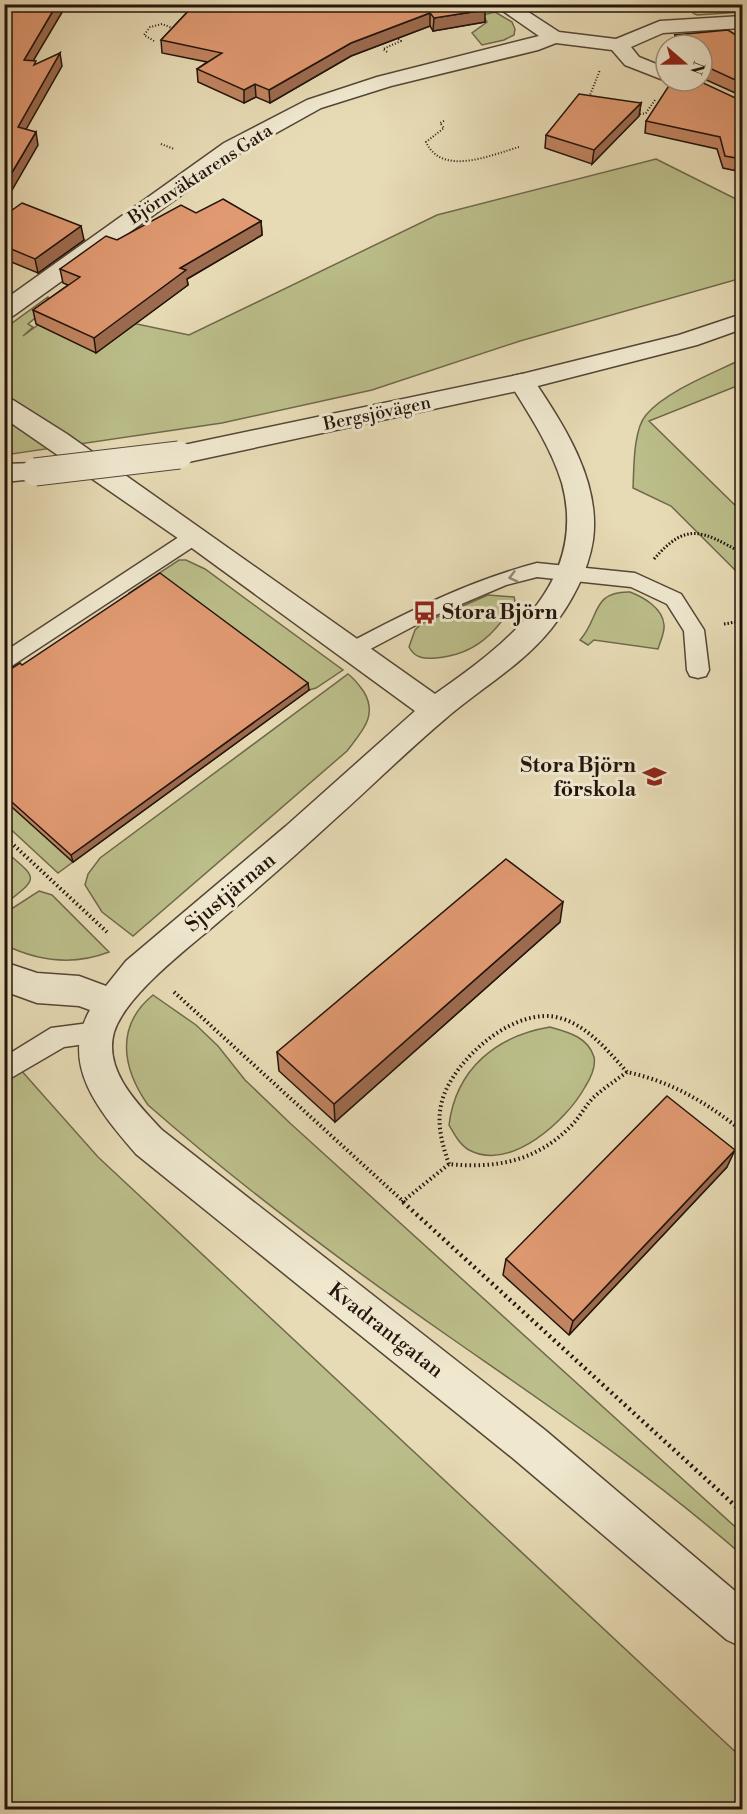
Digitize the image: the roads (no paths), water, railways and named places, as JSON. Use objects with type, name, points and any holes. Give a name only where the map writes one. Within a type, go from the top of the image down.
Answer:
[{"type":"street","name":"Björnväktarens Gata","points":[[502,4],[554,37],[618,45]]},
{"type":"street","points":[[654,70],[632,61],[618,45],[655,20],[742,22]]},
{"type":"street","name":"Björnväktarens Gata","points":[[4,311],[180,183],[250,137],[314,104],[384,81],[531,46],[554,37]]},
{"type":"street","name":"Bergsjövägen","points":[[4,473],[35,472],[179,455],[522,382],[688,340],[742,321]]},
{"type":"street","points":[[4,406],[58,440],[195,536],[435,710],[512,652],[553,608],[571,573],[579,540],[578,496],[560,450],[522,382]]},
{"type":"street","name":"Sjustjärnan","points":[[105,1018],[138,971],[297,835],[435,710]]},
{"type":"street","points":[[4,976],[37,988],[79,991],[105,1018]]},
{"type":"street","name":"Kvadrantgatan","points":[[105,1018],[100,1075],[114,1102],[149,1142],[530,1445],[742,1625]]},
{"type":"lane","points":[[4,663],[195,536]]},
{"type":"lane","points":[[352,650],[424,612],[500,580],[537,570],[635,580],[674,599],[694,630],[698,670]]},
{"type":"lane","points":[[4,1071],[60,1036],[105,1018]]},
{"type":"place","name":"Stora Björn","points":[[424,612]]},
{"type":"place","name":"Stora Björn förskola","points":[[654,777]]}]
